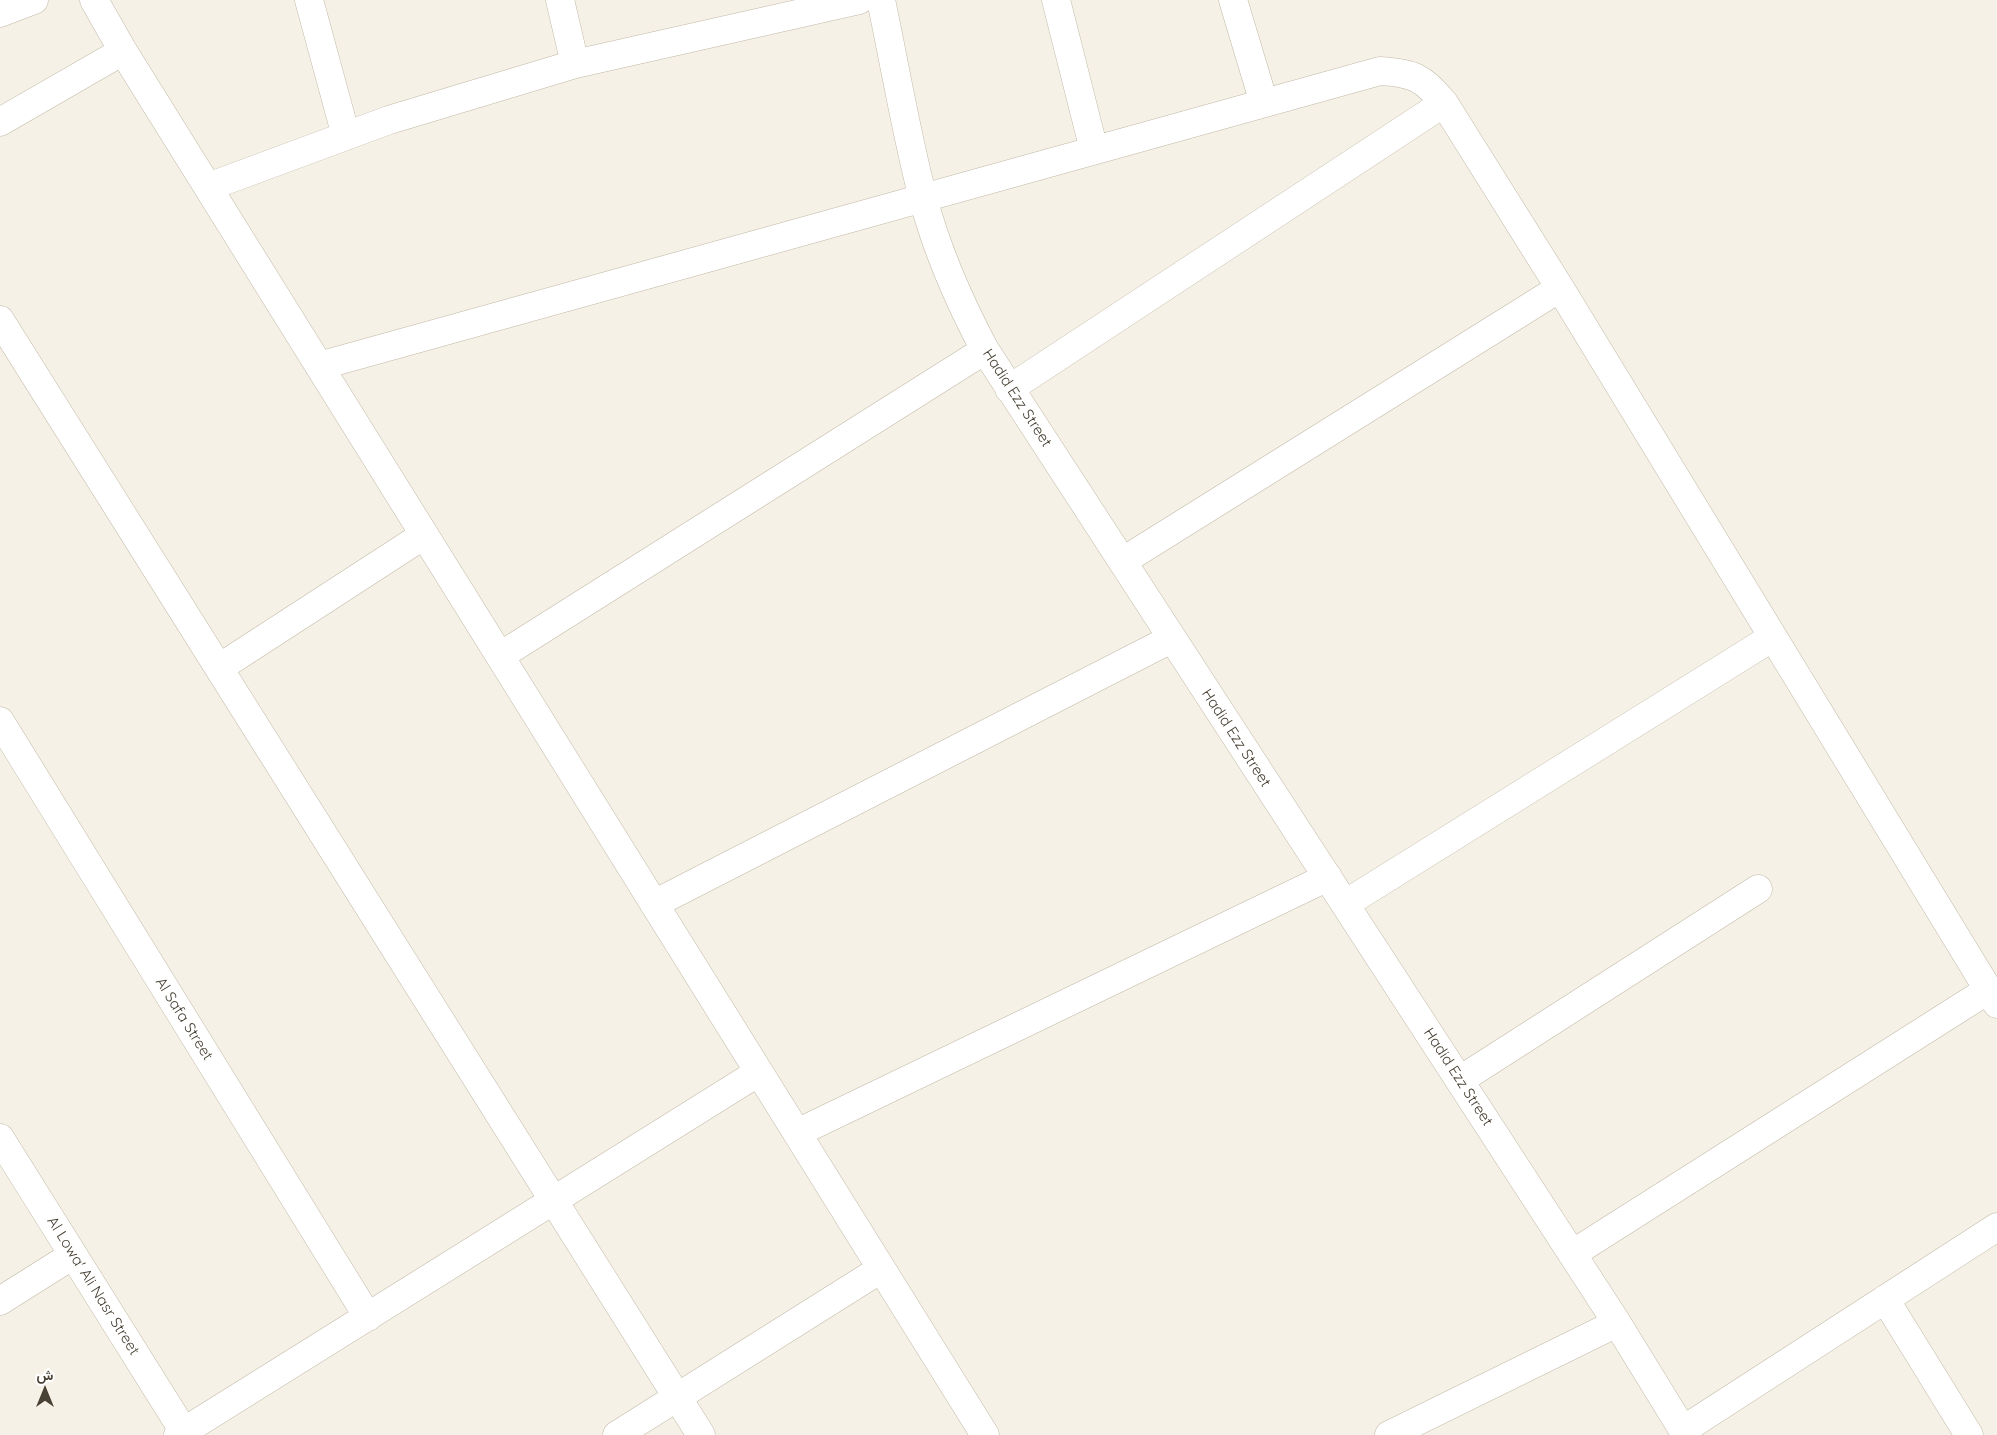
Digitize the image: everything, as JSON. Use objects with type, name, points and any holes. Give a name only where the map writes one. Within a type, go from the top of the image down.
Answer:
[{"type":"street","points":[[0,13],[34,0]]},
{"type":"street","points":[[94,0],[123,51],[985,1435]]},
{"type":"street","points":[[309,0],[346,136]]},
{"type":"street","points":[[560,0],[575,64]]},
{"type":"street","points":[[208,187],[390,120],[575,64],[859,0]]},
{"type":"street","name":"Hadid Ezz Street","points":[[881,0],[923,198],[938,245],[961,305],[985,350],[1123,561],[1171,639],[1460,1080],[1617,1323],[1685,1433]]},
{"type":"street","points":[[1056,0],[1094,150]]},
{"type":"street","points":[[1234,0],[1264,103]]},
{"type":"street","points":[[0,122],[123,51]]},
{"type":"street","points":[[319,366],[1380,71],[1404,73],[1428,84],[1444,103],[1560,288],[1993,997],[1572,1254]]},
{"type":"street","points":[[1010,389],[1444,103]]},
{"type":"street","points":[[1123,561],[1560,288]]},
{"type":"street","points":[[0,320],[701,1435]]},
{"type":"street","points":[[500,656],[985,350]]},
{"type":"street","points":[[219,668],[424,535]]},
{"type":"street","points":[[1345,904],[1773,637]]},
{"type":"street","points":[[654,904],[1171,639]]},
{"type":"street","name":"Al Safa Street","points":[[0,720],[368,1317]]},
{"type":"street","points":[[796,1133],[1328,877]]},
{"type":"street","points":[[1460,1080],[1758,889]]},
{"type":"street","points":[[183,1434],[759,1072]]},
{"type":"street","name":"Al Lowa' Ali Nasr Street","points":[[0,1138],[183,1434]]},
{"type":"street","points":[[1685,1433],[1885,1299],[1997,1227]]},
{"type":"street","points":[[0,1301],[73,1255]]},
{"type":"street","points":[[617,1435],[881,1269]]},
{"type":"street","points":[[1885,1299],[1969,1435]]},
{"type":"street","points":[[1389,1435],[1617,1323]]}]
